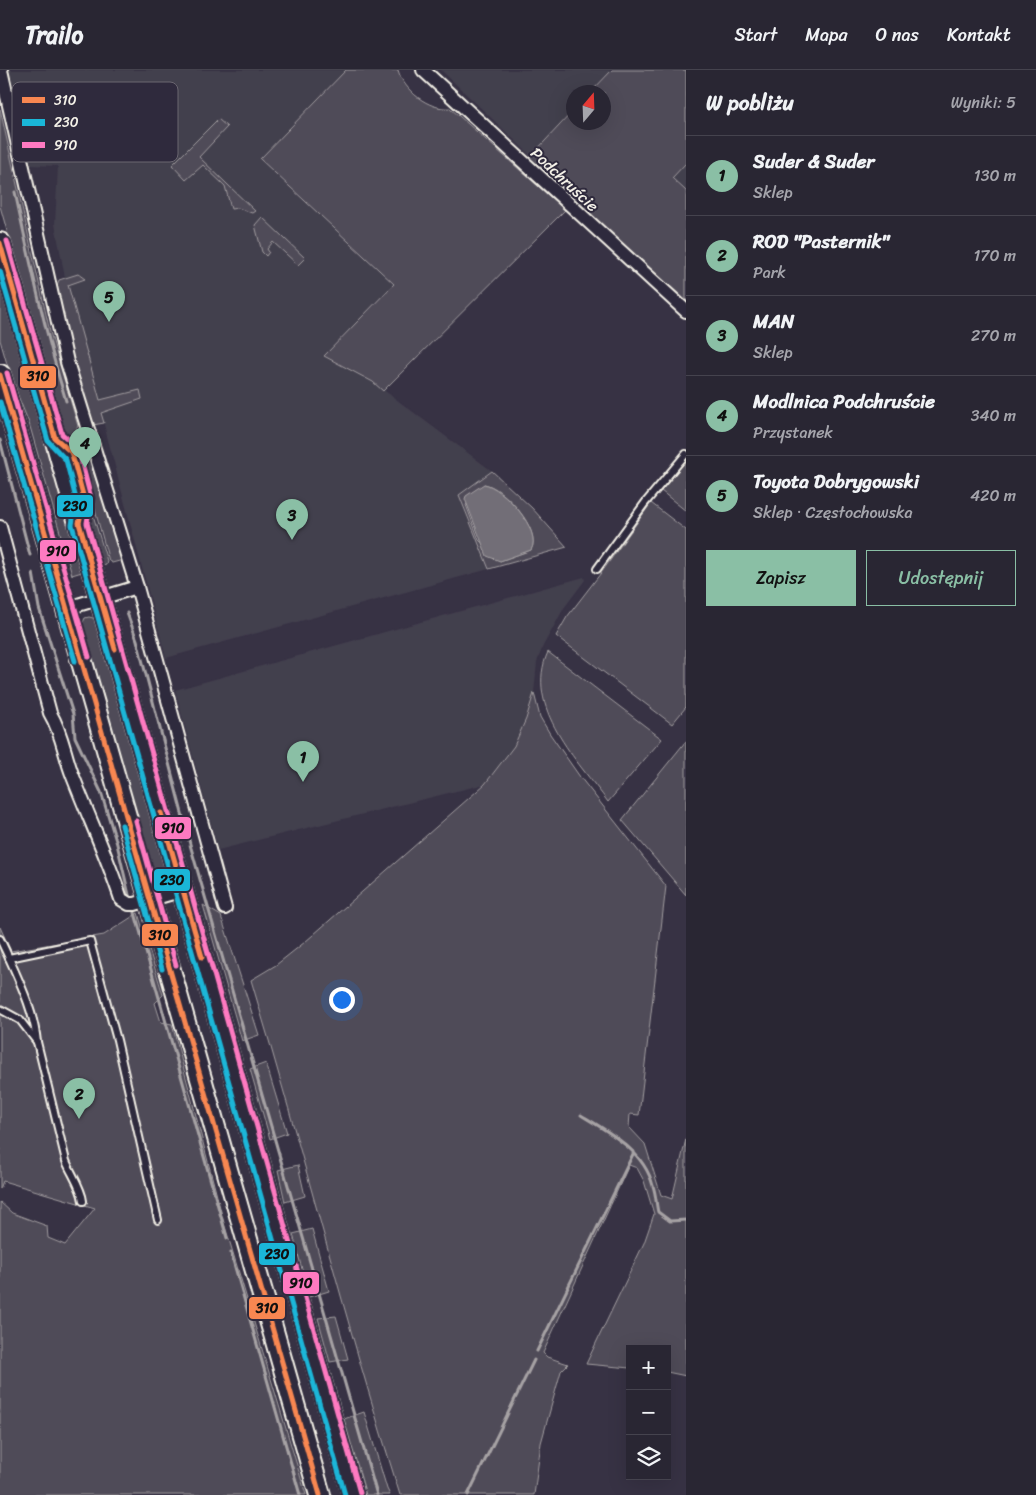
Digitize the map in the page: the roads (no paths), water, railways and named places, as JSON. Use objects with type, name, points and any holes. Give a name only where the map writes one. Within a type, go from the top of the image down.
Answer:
[{"type":"main road","points":[[0,243],[352,1495]]},
{"type":"main road","points":[[0,374],[68,608],[246,1243],[320,1495]]},
{"type":"main road","points":[[246,1243],[280,1235]]},
{"type":"street","points":[[2,70],[12,116]]},
{"type":"street","name":"Podchruście","points":[[423,70],[686,311]]},
{"type":"street","points":[[22,162],[66,362],[137,587],[225,908]]},
{"type":"street","points":[[0,526],[50,713],[58,726],[68,764],[99,836],[120,899],[129,904],[136,904],[183,890]]},
{"type":"street","points":[[68,608],[101,600],[137,587]]},
{"type":"lane","points":[[597,569],[645,503],[686,454]]},
{"type":"lane","points":[[0,939],[29,1005],[36,1027],[37,1042],[62,1144],[71,1176],[83,1196],[83,1201]]},
{"type":"lane","points":[[9,958],[90,941],[117,1040],[158,1220]]},
{"type":"lane","points":[[0,1009],[20,1020],[37,1042]]},
{"type":"waterway","points":[[15,192],[32,271],[66,401]]},
{"type":"waterway","points":[[0,440],[30,555]]},
{"type":"waterway","points":[[33,573],[39,608],[73,714],[75,737],[101,792],[117,844],[129,895]]},
{"type":"waterway","points":[[127,613],[137,640],[191,848],[377,1495]]},
{"type":"waterway","points":[[135,913],[227,1238]]},
{"type":"waterway","points":[[581,1115],[614,1136],[634,1153],[642,1163],[655,1192],[658,1212],[670,1221],[686,1220]]},
{"type":"waterway","points":[[537,1351],[634,1152]]},
{"type":"waterway","points":[[231,1253],[300,1495]]},
{"type":"waterway","points":[[468,1495],[534,1360]]},
{"type":"place","name":"Toyota Dobrygowski","points":[[109,322]]},
{"type":"place","name":"Modlnica Podchruście","points":[[85,468]]},
{"type":"place","name":"MAN","points":[[292,540]]},
{"type":"place","name":"Suder & Suder","points":[[303,782]]},
{"type":"place","name":"ROD \"Pasternik\"","points":[[79,1119]]}]
